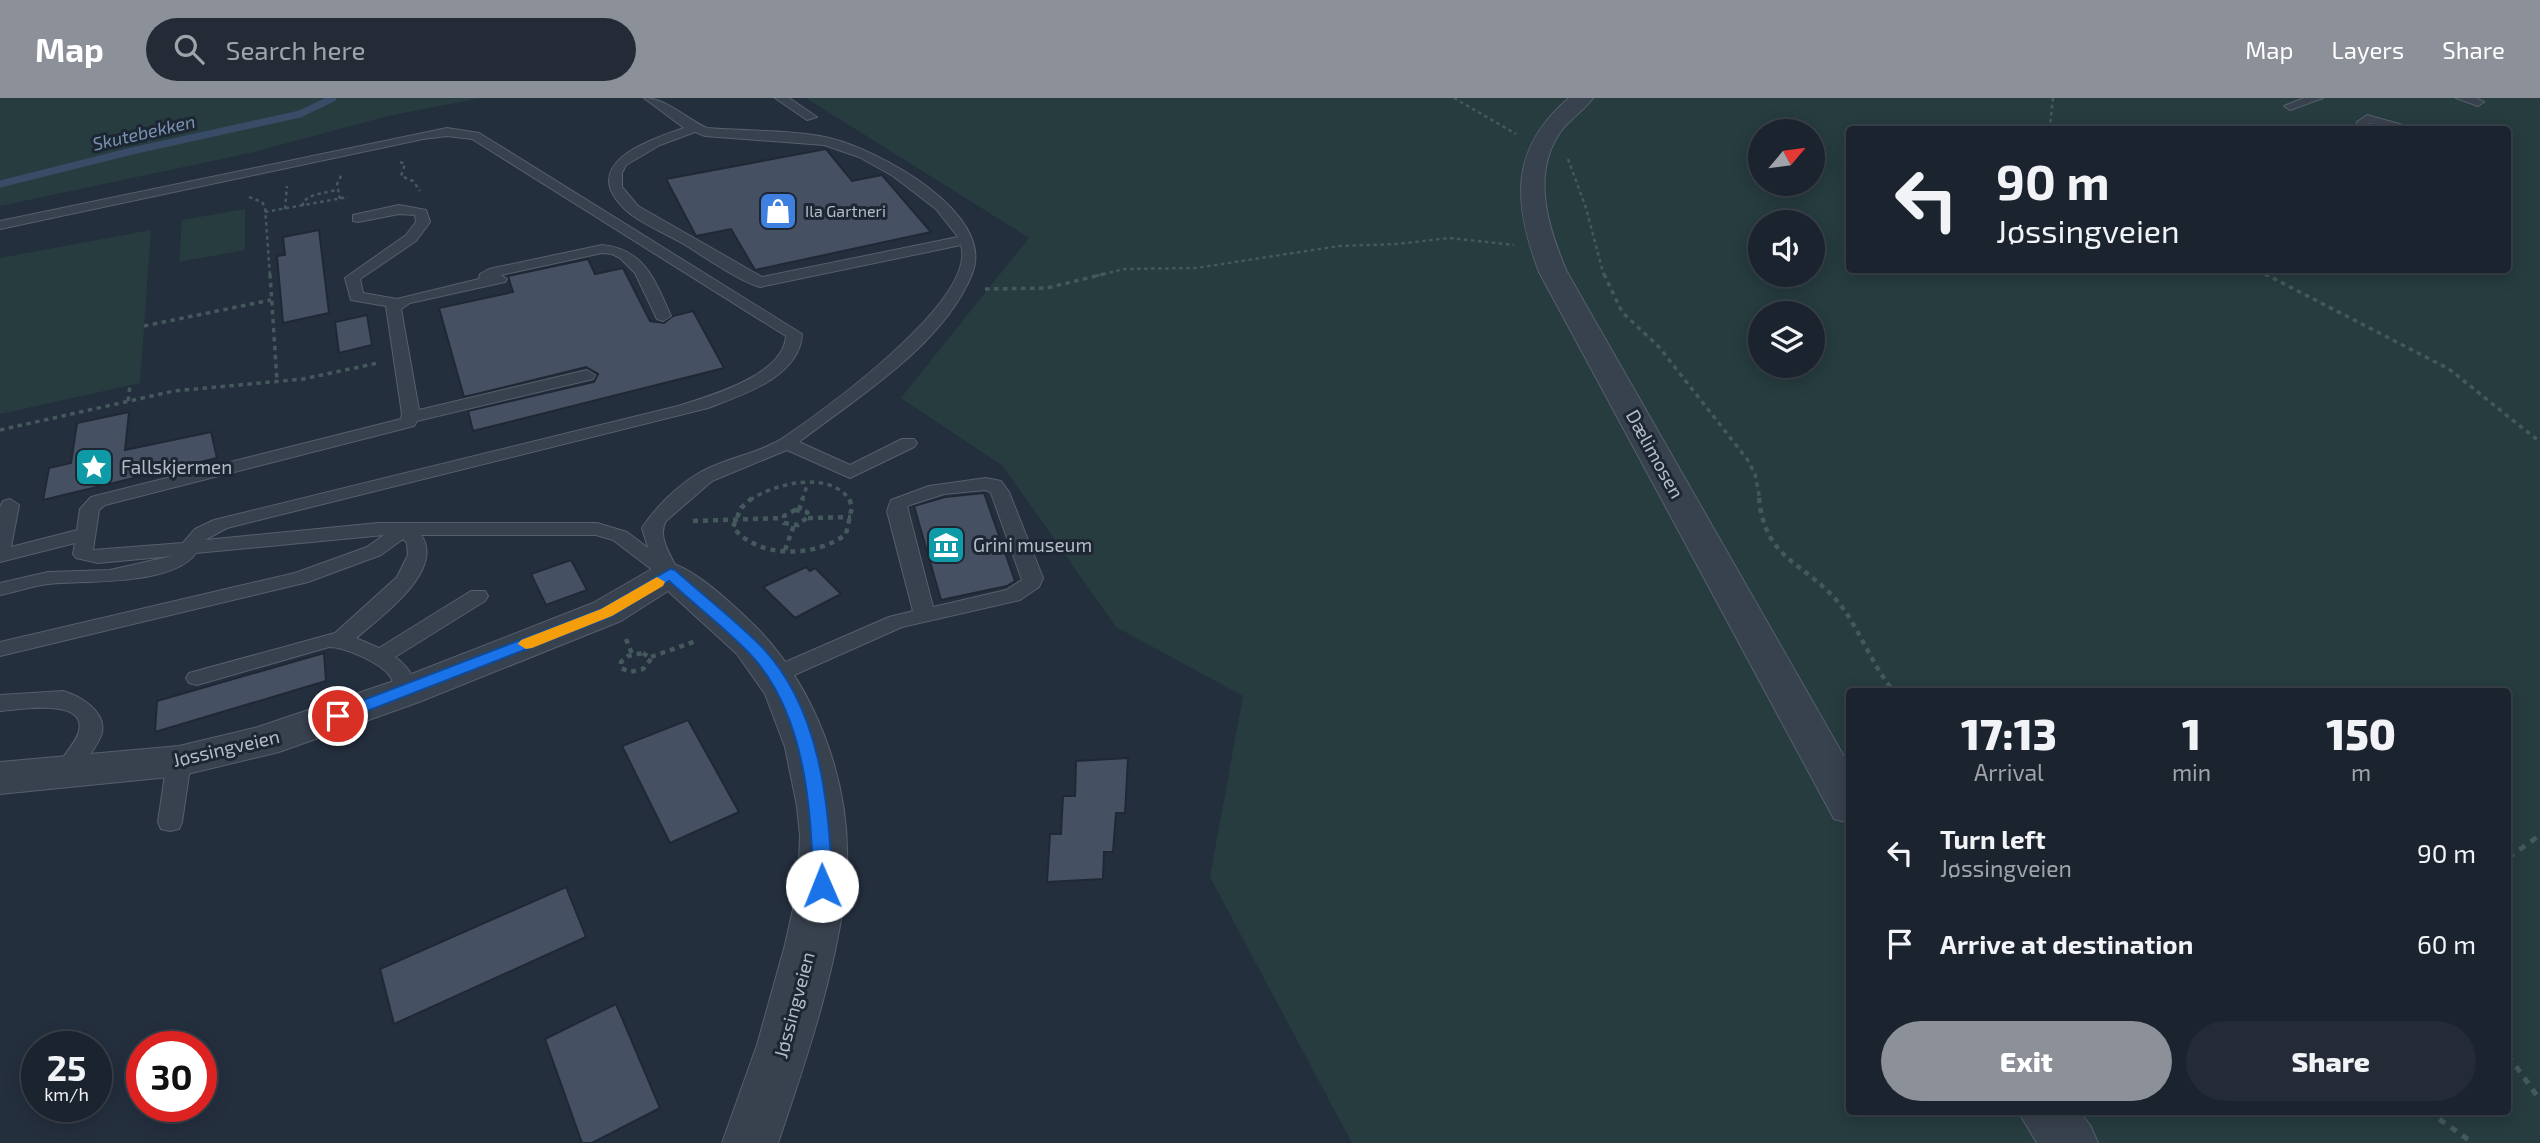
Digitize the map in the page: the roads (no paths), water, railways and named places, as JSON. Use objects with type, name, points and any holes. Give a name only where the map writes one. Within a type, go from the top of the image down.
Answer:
[{"type":"street","name":"Dælimosen","points":[[1582,98],[1566,109],[1554,154],[1530,180],[1532,213],[1541,245],[1553,272],[1846,800]]},
{"type":"street","name":"Jøssingveien","points":[[0,778],[179,761],[264,741],[405,692],[607,612],[670,574],[755,650],[775,675],[799,724],[811,763],[821,830],[822,886],[794,1016],[750,1143]]},
{"type":"street","points":[[2048,1115],[2070,1143]]},
{"type":"lane","points":[[650,98],[694,128],[718,134],[825,141],[864,154],[921,189],[941,206],[967,239],[970,251],[965,273],[956,289],[926,332],[904,353],[787,443],[705,477],[680,496],[655,522],[652,528],[653,537],[670,574]]},
{"type":"lane","points":[[781,98],[811,117]]},
{"type":"lane","points":[[2290,106],[2317,98]]},
{"type":"lane","points":[[2462,98],[2478,102]]},
{"type":"lane","points":[[2361,126],[2367,119],[2392,126]]},
{"type":"lane","points":[[694,128],[656,142],[621,163],[615,173],[615,187],[633,209],[760,282],[967,239]]},
{"type":"lane","points":[[0,225],[423,135],[461,132],[475,136],[794,334],[796,343],[791,355],[761,377],[719,398],[506,456],[221,523],[206,529],[176,563],[110,576],[48,578],[0,589]]},
{"type":"lane","points":[[363,217],[410,209],[421,213],[423,222],[420,229],[395,249],[357,273],[351,283],[356,297],[396,303],[493,281],[485,275],[488,273],[602,249],[613,250],[637,264],[663,316]]},
{"type":"lane","points":[[396,303],[392,309],[411,417]]},
{"type":"lane","points":[[587,375],[411,417],[401,424],[104,499],[90,509],[83,554],[88,557],[401,528],[608,530],[670,574]]},
{"type":"lane","points":[[787,443],[850,471],[908,443]]},
{"type":"lane","points":[[775,675],[883,627],[924,614],[1013,595],[1032,583],[1033,578],[1000,492],[994,485],[979,483],[910,496],[898,504],[897,511],[924,614]]},
{"type":"lane","points":[[10,505],[0,553],[86,534]]},
{"type":"lane","points":[[341,639],[388,599],[416,566],[418,545],[414,537],[401,528]]},
{"type":"lane","points":[[0,649],[301,578],[374,551],[387,543],[401,528]]},
{"type":"lane","points":[[378,659],[478,596]]},
{"type":"lane","points":[[197,678],[329,640],[341,639],[398,671],[404,681],[405,692]]},
{"type":"lane","points":[[0,703],[63,699],[79,707],[90,721],[91,733],[64,773]]},
{"type":"lane","points":[[170,822],[179,761]]},
{"type":"waterway","name":"Skutebekken","points":[[0,184],[132,151],[300,114],[333,98]]},
{"type":"place","name":"Ila Gartneri","points":[[778,211]]},
{"type":"place","name":"Fallskjermen","points":[[94,467]]},
{"type":"place","name":"Grini museum","points":[[946,545]]}]
